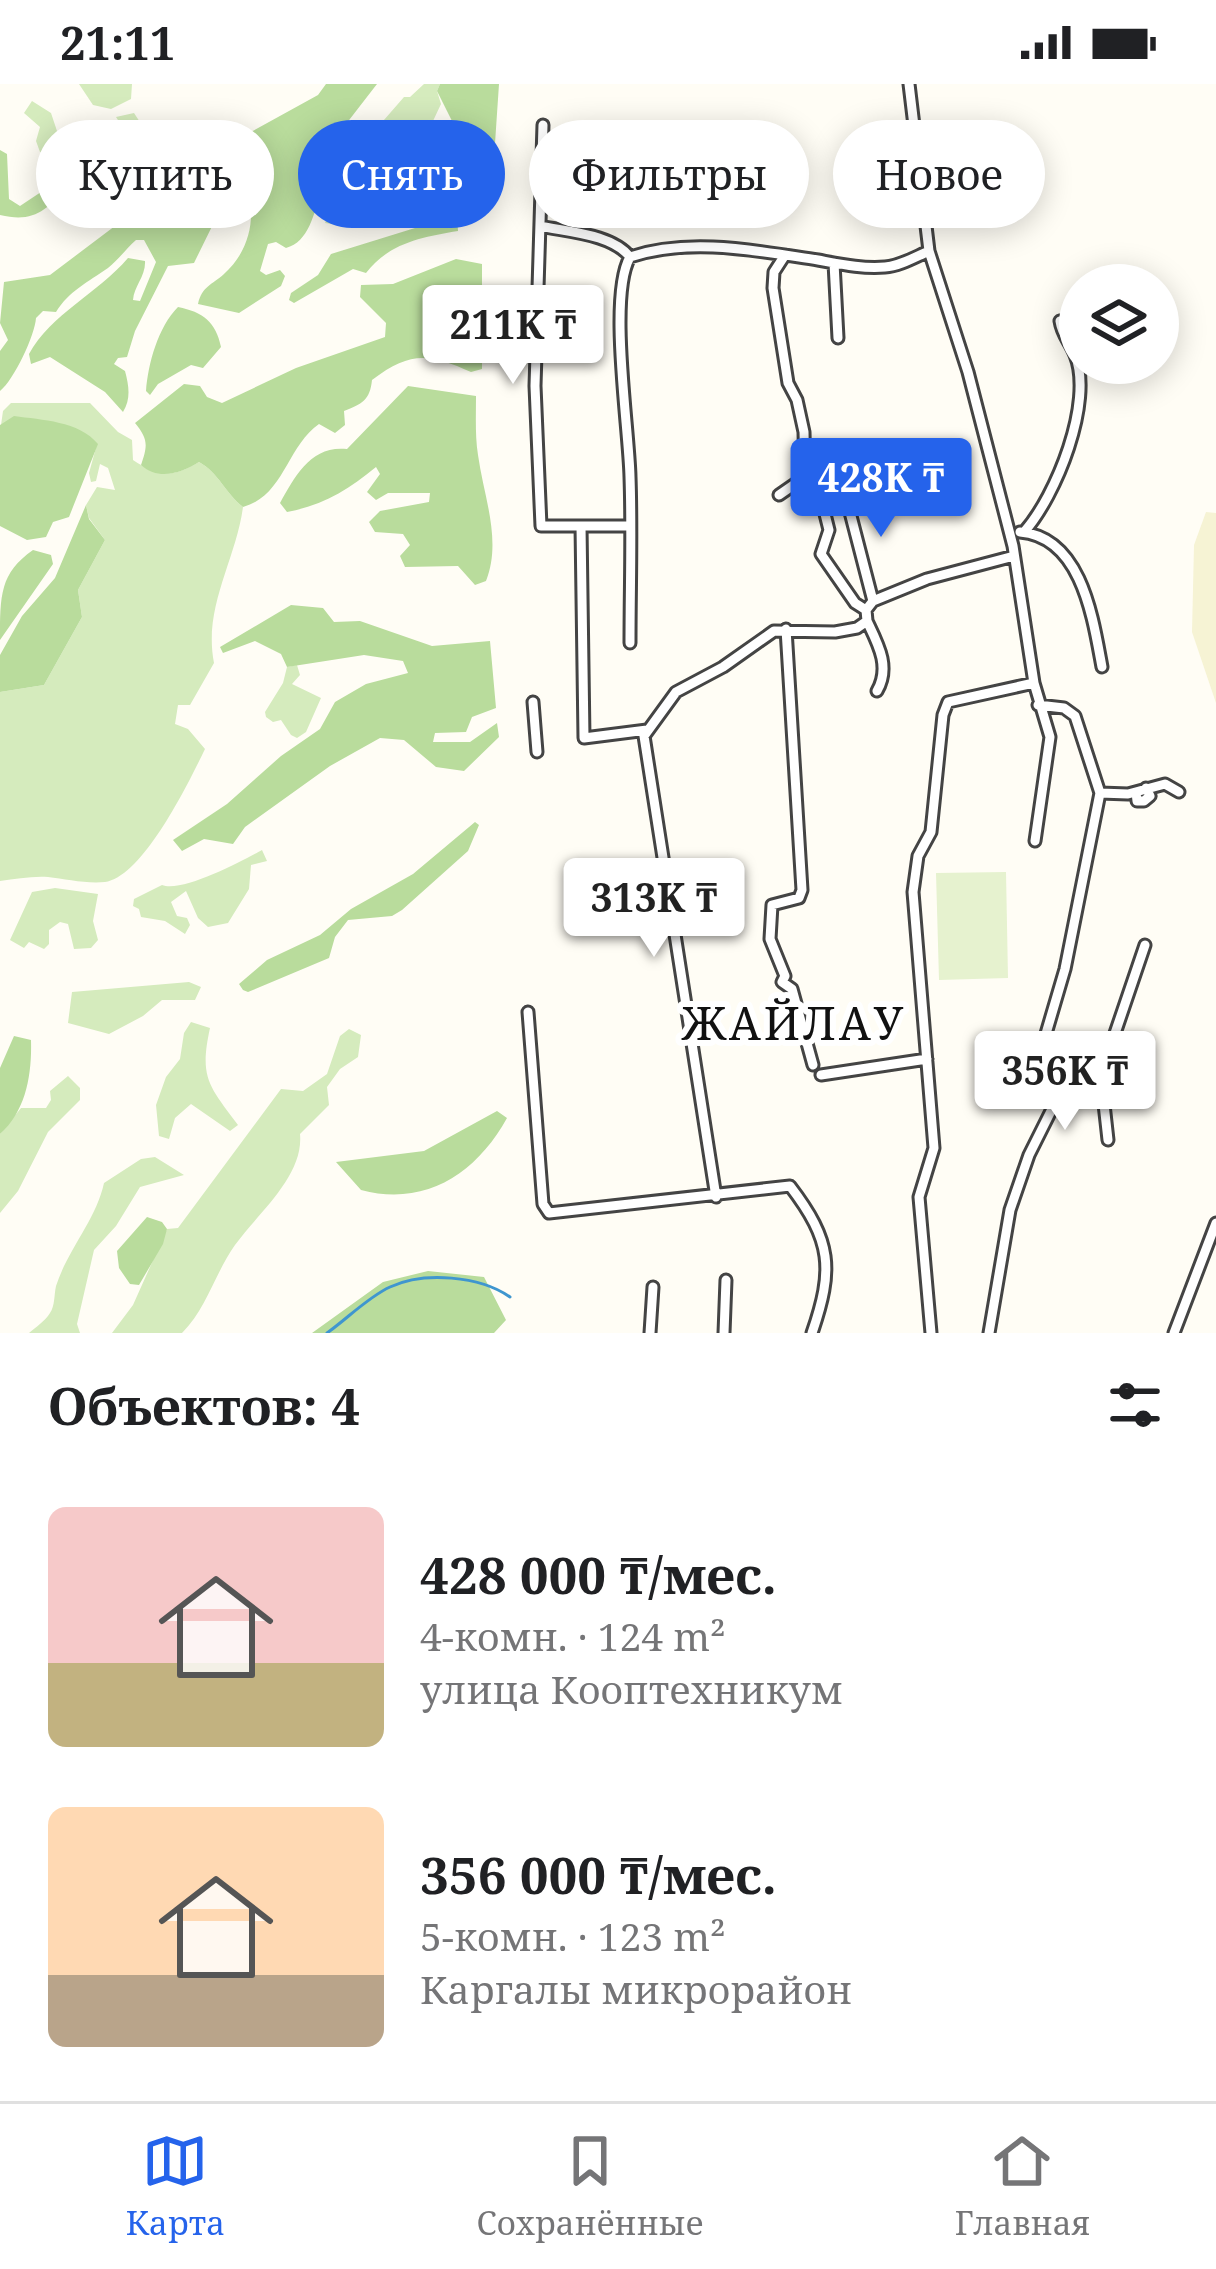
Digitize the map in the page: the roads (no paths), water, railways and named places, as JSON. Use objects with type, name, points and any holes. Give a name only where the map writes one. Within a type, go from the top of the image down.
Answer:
[{"type":"street","points":[[909,84],[929,251],[968,372],[1015,556],[1038,705],[1050,737],[1035,841]]},
{"type":"street","points":[[540,228],[535,386],[541,526],[630,526]]},
{"type":"street","points":[[549,228],[606,241],[625,249],[630,257]]},
{"type":"street","points":[[630,643],[622,314],[624,268],[630,257],[685,246],[889,267],[929,251]]},
{"type":"street","points":[[785,255],[774,272],[773,288],[788,382],[804,432],[805,477],[819,490],[829,530],[821,554],[855,603],[869,611]]},
{"type":"street","points":[[834,263],[838,338]]},
{"type":"street","points":[[1024,532],[1050,497],[1082,400],[1080,384]]},
{"type":"street","points":[[779,495],[805,477]]},
{"type":"street","points":[[844,489],[883,662],[883,681],[877,691]]},
{"type":"street","points":[[581,526],[584,737],[647,730]]},
{"type":"street","points":[[1009,532],[1050,542],[1063,554],[1081,584],[1102,667]]},
{"type":"street","points":[[716,1197],[644,736],[676,692],[723,667],[774,631],[857,628],[869,611],[927,579],[1015,556]]},
{"type":"street","points":[[786,628],[802,890],[799,898],[772,905],[770,939],[785,976],[782,982],[792,989],[813,1065]]},
{"type":"street","points":[[931,1333],[919,1197],[934,1148],[913,892],[918,856],[931,832],[948,702],[1034,683]]},
{"type":"street","points":[[533,702],[537,752]]},
{"type":"street","points":[[1038,705],[1064,708],[1076,716],[1100,793],[1065,969],[1040,1054]]},
{"type":"street","points":[[1100,793],[1170,784],[1179,792]]},
{"type":"street","points":[[1108,1140],[1102,1086],[1145,945]]},
{"type":"street","points":[[528,1012],[543,1204],[549,1213],[790,1186],[823,1235],[828,1258],[826,1294],[812,1333]]},
{"type":"street","points":[[989,1333],[1010,1210],[1029,1155],[1056,1101],[1110,1048]]},
{"type":"street","points":[[821,1075],[927,1059]]},
{"type":"street","points":[[1174,1333],[1216,1222]]},
{"type":"street","points":[[724,1333],[726,1280]]},
{"type":"street","points":[[650,1333],[653,1287]]},
{"type":"waterway","points":[[327,1333],[382,1291],[419,1279],[468,1280],[510,1297]]},
{"type":"district","name":"ЖАЙЛАУ","points":[[794,1022]]}]
